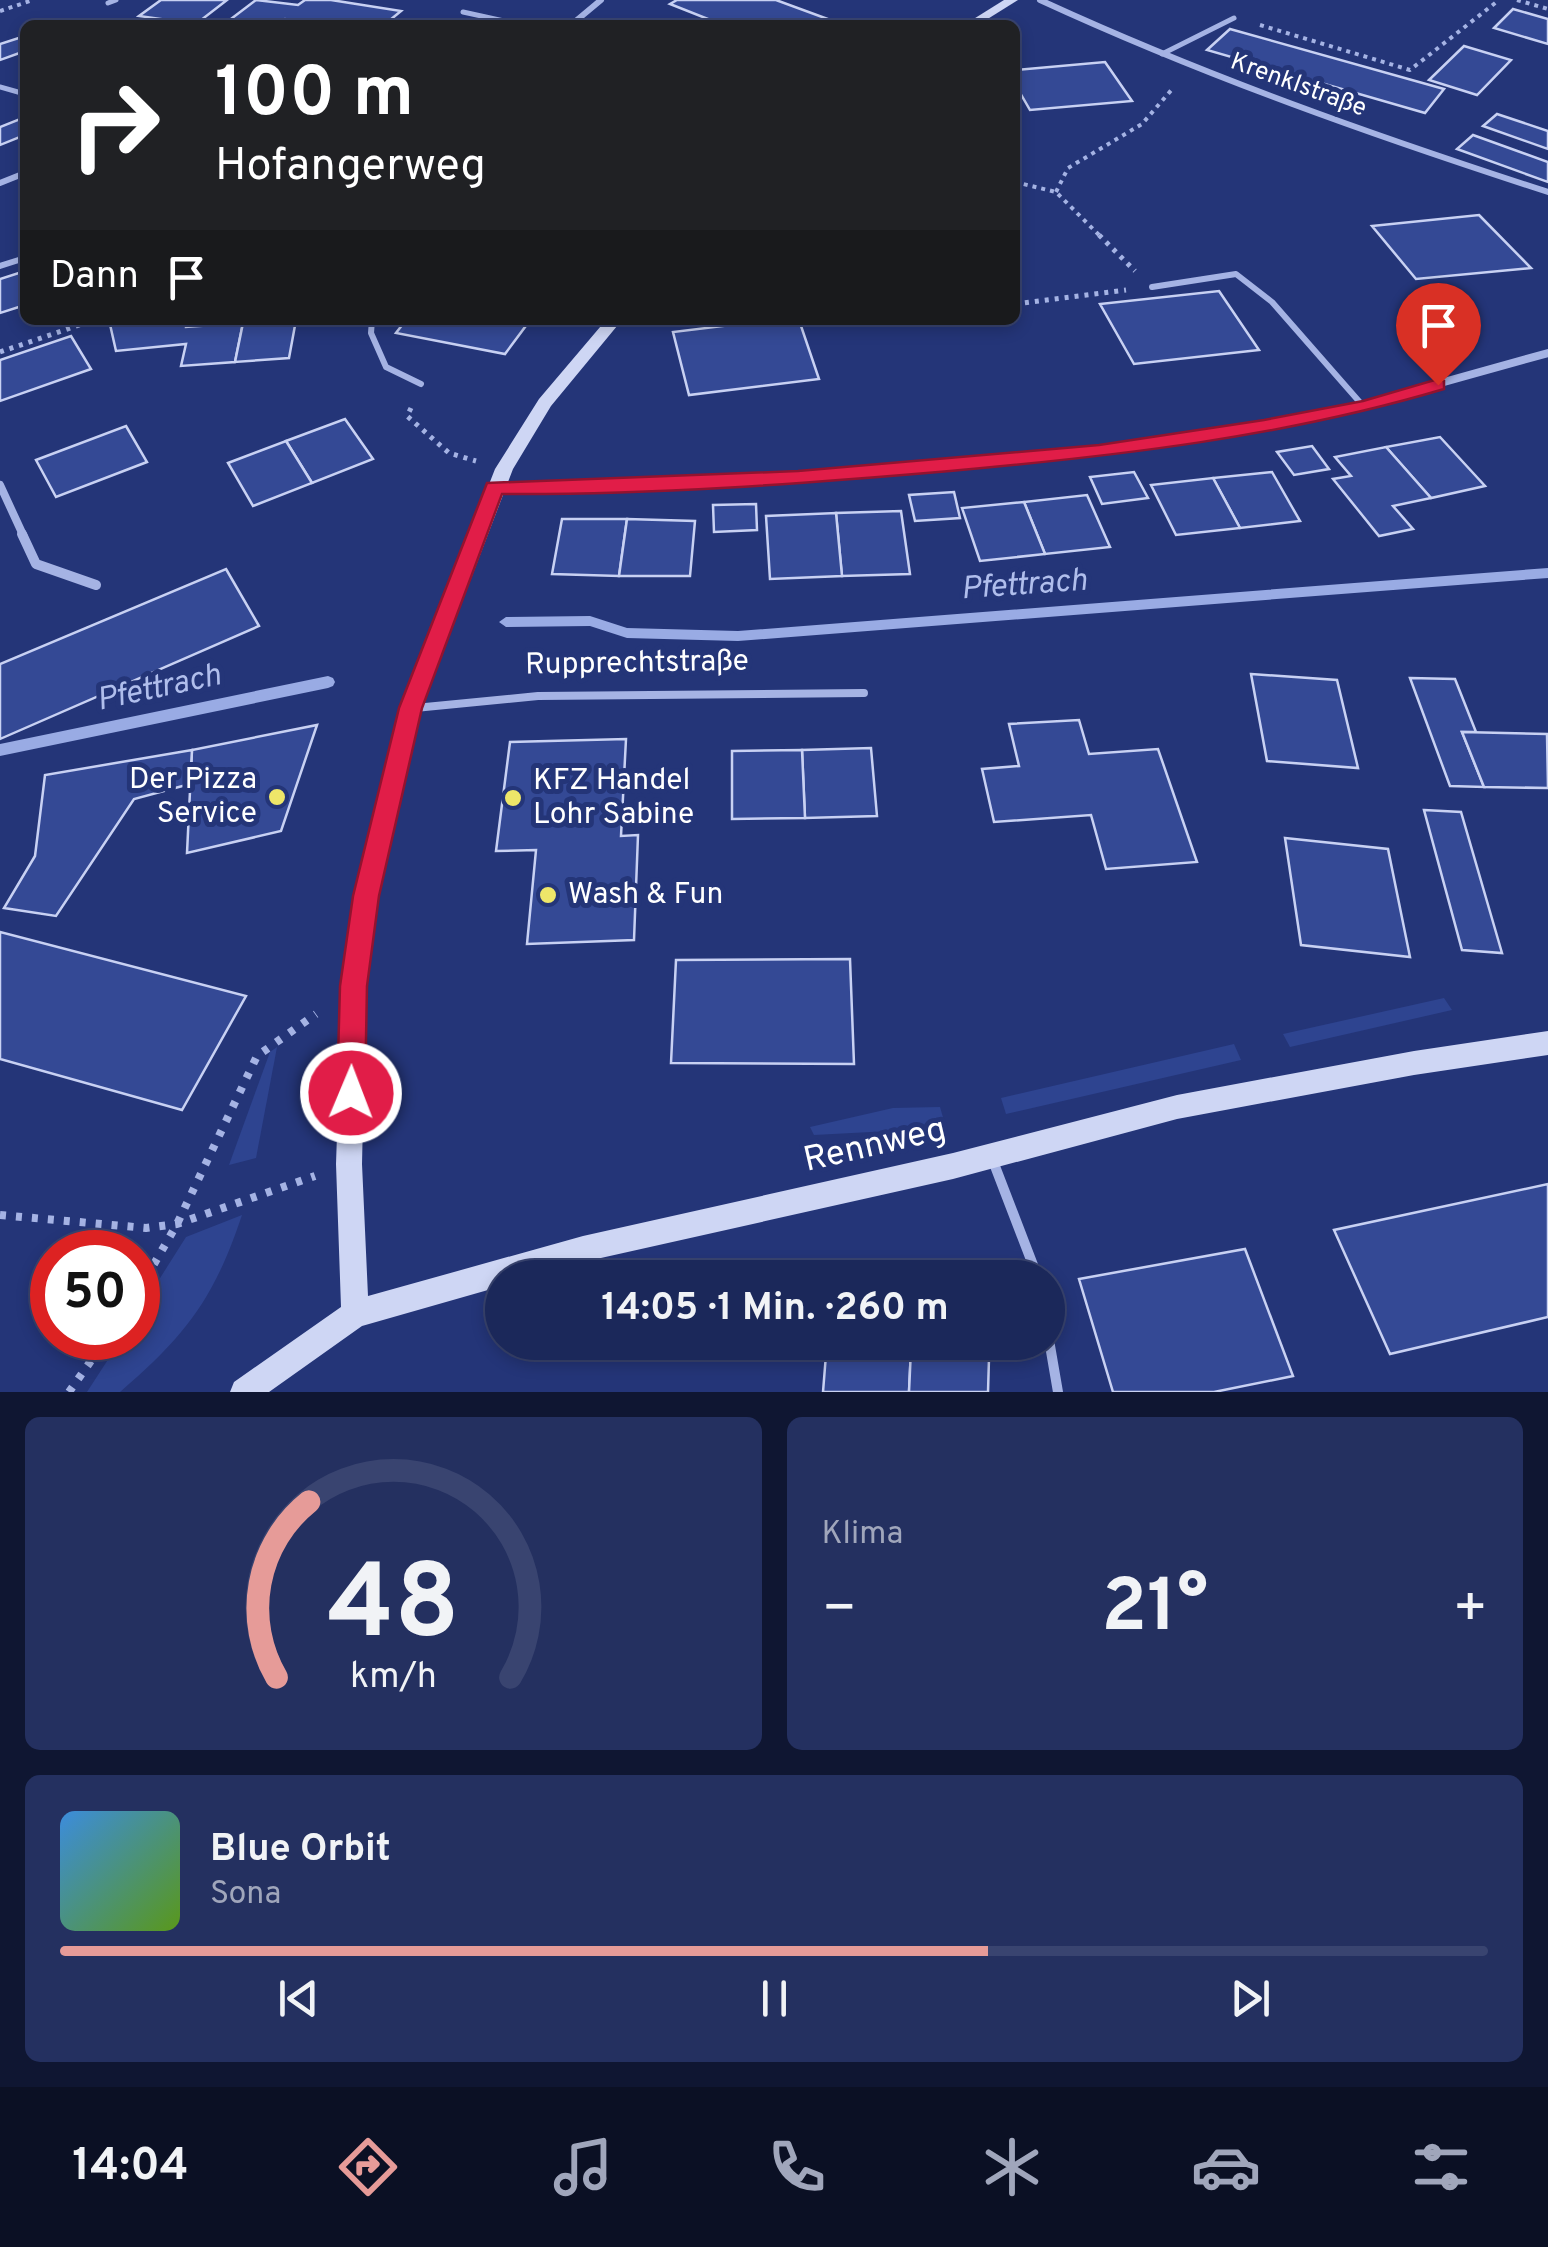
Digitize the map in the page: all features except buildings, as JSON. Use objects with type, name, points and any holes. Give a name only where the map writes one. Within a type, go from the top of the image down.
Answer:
[{"type":"main road","points":[[978,20],[1012,0]]},
{"type":"main road","points":[[355,1314],[349,1164],[354,986],[362,914],[411,708],[494,488],[544,403],[610,325]]},
{"type":"main road","name":"Rennweg","points":[[244,1392],[355,1314],[584,1249],[992,1156],[1178,1107],[1414,1063],[1548,1043]]},
{"type":"street","points":[[577,20],[601,0]]},
{"type":"street","name":"Krenklstraße","points":[[1040,0],[1276,102],[1548,192]]},
{"type":"street","points":[[494,488],[599,488],[964,464],[1212,435],[1364,407],[1548,353]]},
{"type":"street","points":[[0,485],[36,564],[96,585]]},
{"type":"lane","points":[[108,3],[116,0]]},
{"type":"lane","points":[[462,12],[500,20]]},
{"type":"lane","points":[[1162,54],[1234,18]]},
{"type":"lane","points":[[1152,287],[1236,274],[1272,302],[1364,407]]},
{"type":"lane","points":[[372,325],[371,333],[386,368],[421,384]]},
{"type":"lane","name":"Rupprechtstraße","points":[[411,708],[538,696],[864,692]]},
{"type":"lane","points":[[992,1156],[1031,1260]]},
{"type":"lane","points":[[1052,1360],[1058,1392]]},
{"type":"path","points":[[0,10],[33,0]]},
{"type":"path","points":[[1234,18],[1410,70],[1499,0]]},
{"type":"path","points":[[1517,0],[1548,9]]},
{"type":"path","points":[[1056,192],[1069,166],[1142,124],[1194,68]]},
{"type":"path","points":[[1020,183],[1056,192],[1152,287]]},
{"type":"path","points":[[1020,303],[1152,287]]},
{"type":"path","points":[[0,352],[79,325]]},
{"type":"path","points":[[421,384],[407,416],[449,453],[504,469]]},
{"type":"path","points":[[160,1254],[257,1056],[354,986]]},
{"type":"path","points":[[0,1216],[146,1228],[177,1224],[349,1164]]},
{"type":"path","points":[[70,1392],[91,1360]]},
{"type":"shaded area","points":[[1444,998],[1452,1010],[1290,1047],[1283,1034]]},
{"type":"shaded area","points":[[1234,1044],[1241,1060],[1006,1114],[1001,1098]]},
{"type":"shaded area","points":[[277,1047],[256,1158],[229,1165],[270,1052]]},
{"type":"shaded area","points":[[940,1107],[946,1128],[814,1135],[810,1127],[893,1108]]},
{"type":"shaded area","points":[[242,1215],[208,1293],[160,1355],[160,1278],[186,1237]]},
{"type":"shaded area","points":[[108,1360],[154,1360],[120,1392],[87,1392]]},
{"type":"waterway","name":"Pfettrach","points":[[506,622],[590,621],[627,633],[738,636],[1548,573]]},
{"type":"waterway","name":"Pfettrach","points":[[0,750],[328,682]]},
{"type":"place","name":"Der Pizza Service","points":[[277,797]]},
{"type":"place","name":"KFZ Handel Lohr Sabine","points":[[513,798]]},
{"type":"place","name":"Wash & Fun","points":[[548,895]]},
{"type":"route","points":[[351,1093],[354,986],[366,896],[411,708],[494,488],[599,488],[798,478],[1099,451],[1364,407],[1438,385]]}]
